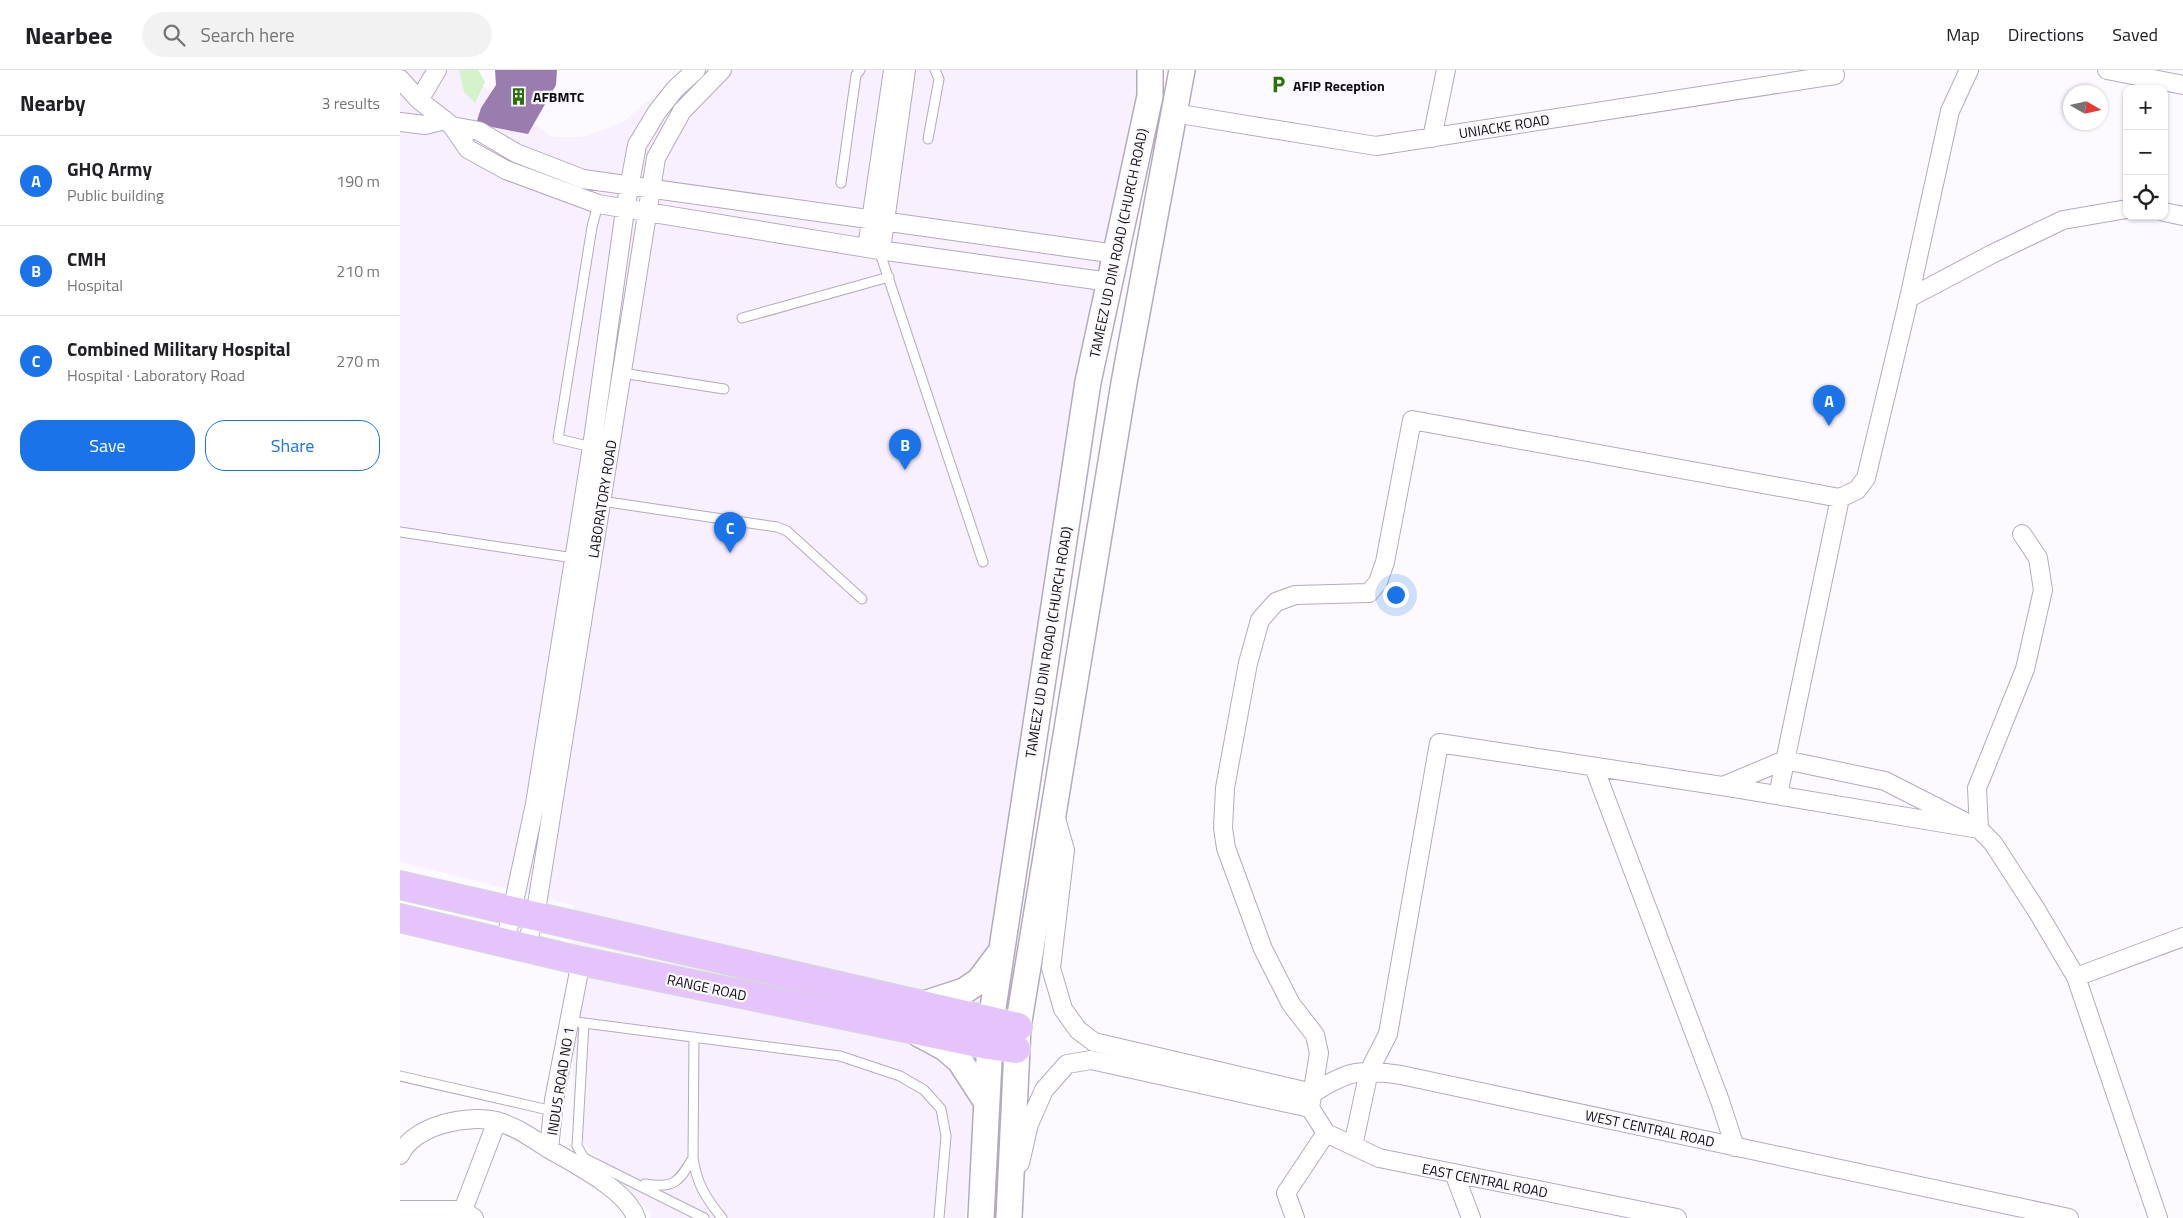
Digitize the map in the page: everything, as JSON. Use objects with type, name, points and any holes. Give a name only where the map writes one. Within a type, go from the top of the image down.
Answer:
[{"type":"main road","name":"TAMEEZ UD DIN ROAD (CHURCH ROAD)","points":[[981,1218],[989,1033],[1001,951],[1088,382],[1150,96],[1150,70]]},
{"type":"main road","name":"TAMEEZ UD DIN ROAD (CHURCH ROAD)","points":[[1009,1218],[1017,1038],[1124,384],[1182,70]]},
{"type":"main road","points":[[1088,382],[1124,384]]},
{"type":"main road","points":[[400,885],[524,914],[915,1017],[1017,1038]]},
{"type":"main road","name":"RANGE ROAD","points":[[400,918],[581,961],[915,1017]]},
{"type":"main road","points":[[915,1017],[964,991],[978,981],[1001,951]]},
{"type":"main road","points":[[915,1017],[944,1048],[960,1061],[986,1101]]},
{"type":"street","points":[[419,100],[437,70]]},
{"type":"street","name":"LABORATORY ROAD","points":[[524,914],[535,804],[592,447],[625,210],[637,145],[669,97],[696,70]]},
{"type":"street","name":"LABORATORY ROAD","points":[[515,946],[524,914],[601,501],[656,158],[682,111],[722,70]]},
{"type":"street","points":[[876,249],[893,70]]},
{"type":"street","points":[[878,221],[906,70]]},
{"type":"street","points":[[1432,138],[1446,70]]},
{"type":"street","points":[[1295,1218],[1286,1193],[1326,1133],[1311,1101],[1319,1054],[1315,1035],[1291,1004],[1263,949],[1226,848],[1223,828],[1225,788],[1248,663],[1260,620],[1276,602],[1295,595],[1369,593],[1378,582],[1385,562],[1412,420],[1840,498],[1857,490],[1866,478],[1909,298],[1950,111],[1969,70]]},
{"type":"street","points":[[2107,70],[2183,85]]},
{"type":"street","name":"UNIACKE ROAD","points":[[1174,113],[1376,146],[1835,75]]},
{"type":"street","points":[[400,79],[419,100],[448,123],[468,149],[506,170],[598,204],[625,210],[876,249],[1110,282]]},
{"type":"street","points":[[400,122],[425,125],[448,123],[479,131],[516,153],[583,179],[629,187],[651,188],[1116,254]]},
{"type":"street","points":[[1909,298],[1992,254],[2063,220],[2123,210]]},
{"type":"street","points":[[2168,213],[2183,216]]},
{"type":"street","points":[[1778,795],[1840,498]]},
{"type":"street","points":[[1979,829],[1977,788],[2024,669],[2043,590],[2038,558],[2022,534]]},
{"type":"street","points":[[1353,1146],[1369,1071],[1388,1034],[1439,743],[1722,786],[1979,829]]},
{"type":"street","points":[[1722,786],[1785,760],[1885,781],[1979,829],[1993,843],[2037,911],[2076,978],[2158,1218]]},
{"type":"street","points":[[1594,766],[1720,1101],[1735,1147]]},
{"type":"street","points":[[1054,812],[1066,850],[1051,968],[1063,1009],[1078,1030],[1094,1042],[1311,1101]]},
{"type":"street","points":[[2076,978],[2183,937]]},
{"type":"street","name":"INDUS ROAD NO 1","points":[[581,961],[576,1022],[553,1111],[549,1150],[590,1172],[623,1199],[636,1218]]},
{"type":"street","points":[[1017,1218],[1019,1165],[1029,1124],[1044,1090],[1067,1064],[1091,1060],[1311,1101]]},
{"type":"street","name":"WEST CENTRAL ROAD","points":[[1311,1101],[1338,1077],[1369,1071],[1402,1075],[2069,1218]]},
{"type":"street","name":"WEST CENTRAL ROAD","points":[[1369,1071],[1930,1188]]},
{"type":"street","points":[[400,1155],[415,1136],[445,1124],[468,1119],[496,1121],[512,1126],[549,1150]]},
{"type":"street","points":[[400,1210],[469,1214],[496,1121]]},
{"type":"street","name":"EAST CENTRAL ROAD","points":[[1326,1133],[1379,1158],[1677,1218]]},
{"type":"street","points":[[1454,1173],[1471,1218]]},
{"type":"lane","points":[[841,183],[856,74],[860,70]]},
{"type":"lane","points":[[928,139],[939,79],[935,70]]},
{"type":"lane","points":[[592,447],[558,439],[592,227],[598,204]]},
{"type":"lane","points":[[876,249],[889,277],[983,562]]},
{"type":"lane","points":[[742,318],[889,277]]},
{"type":"lane","points":[[622,373],[724,389]]},
{"type":"lane","points":[[601,501],[777,527],[787,531],[862,599]]},
{"type":"lane","points":[[400,532],[574,558]]},
{"type":"lane","points":[[704,1218],[584,1158],[577,1146],[576,1022],[840,1056],[900,1076],[924,1090],[941,1109],[946,1136],[940,1218]]},
{"type":"lane","points":[[694,1037],[693,1158],[696,1177],[706,1199],[722,1218]]},
{"type":"lane","points":[[400,1076],[553,1111]]},
{"type":"lane","points":[[637,1183],[661,1187],[670,1185],[680,1180],[693,1158]]},
{"type":"shaded area","points":[[400,70],[462,70],[552,137],[584,137],[623,122],[685,70],[1142,70],[1005,853],[965,1218],[650,1218],[651,1214],[573,1132],[573,905],[400,862]]},
{"type":"green space","points":[[459,70],[478,70],[485,82],[475,103],[464,92]]},
{"type":"building","name":"AFBMTC","points":[[495,70],[557,70],[556,85],[528,134],[476,124],[481,108],[496,85]]},
{"type":"place","name":"AFIP Reception","points":[[1279,85]]},
{"type":"place","name":"AFBMTC","points":[[519,96]]},
{"type":"place","name":"GHQ Army","points":[[1829,426]]},
{"type":"place","name":"CMH","points":[[905,470]]},
{"type":"place","name":"Combined Military Hospital","points":[[730,553]]}]
